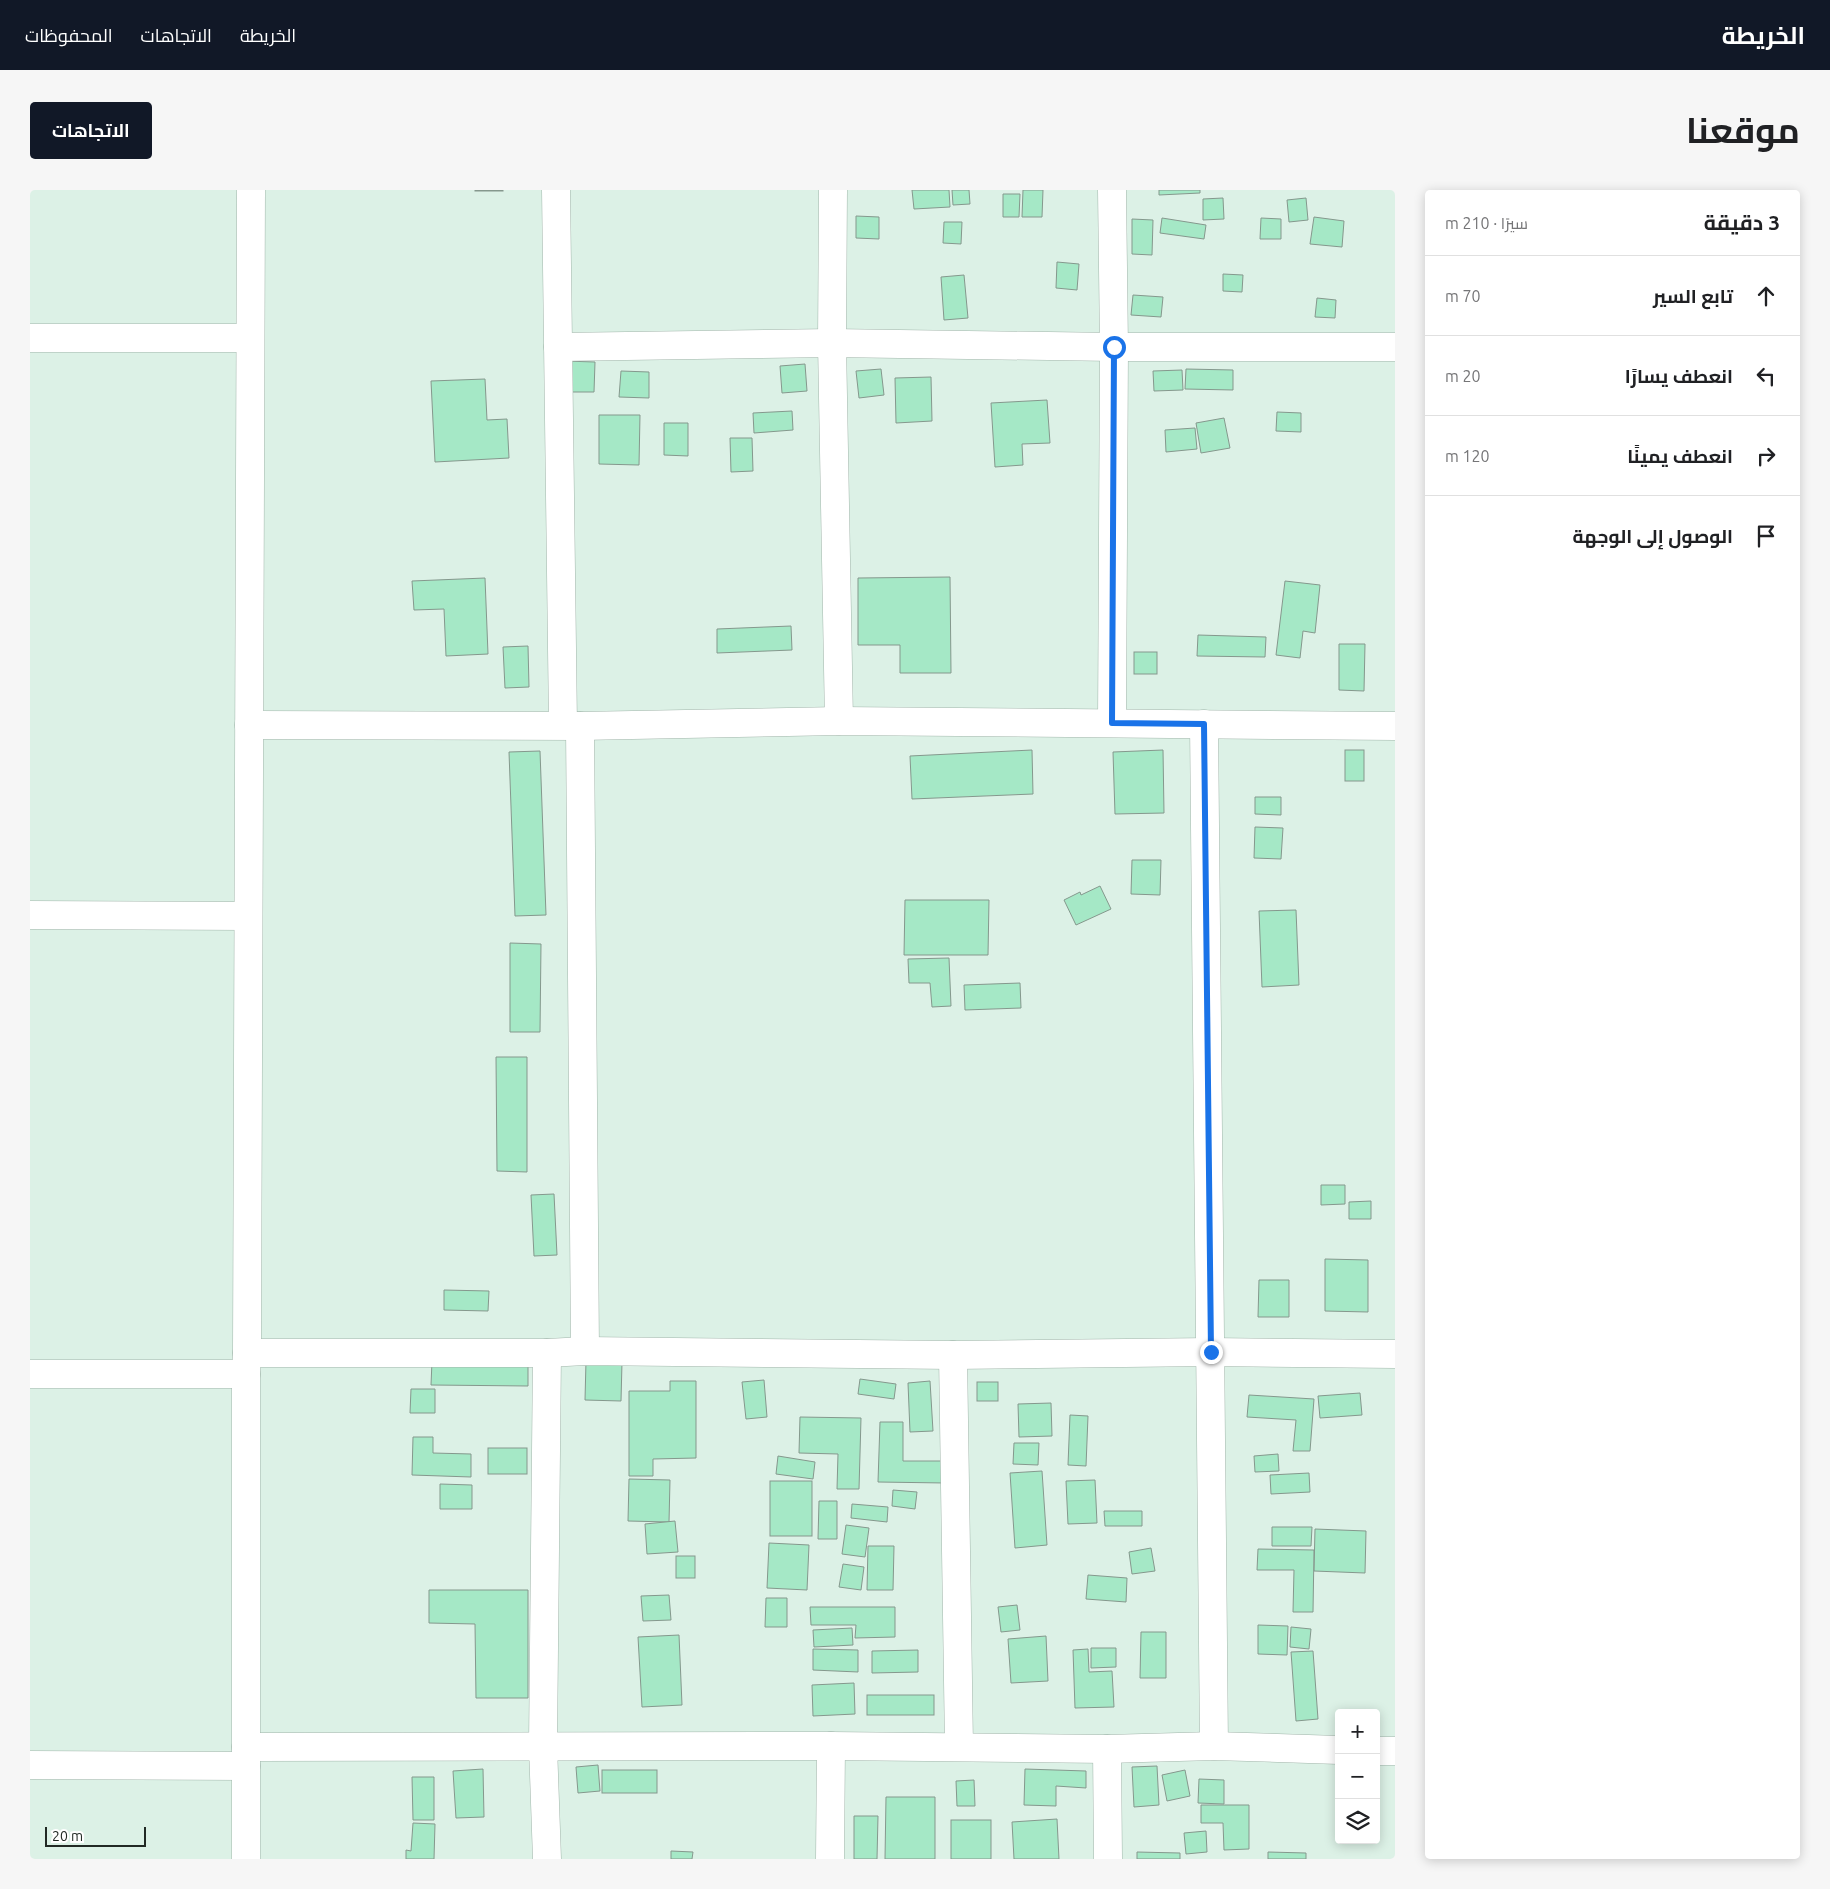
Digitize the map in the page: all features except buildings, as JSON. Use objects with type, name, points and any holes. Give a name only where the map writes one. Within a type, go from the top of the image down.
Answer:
[{"type":"street","points":[[246,1859],[251,190]]},
{"type":"street","points":[[556,190],[558,347],[572,725],[585,1351]]},
{"type":"street","points":[[833,190],[832,343],[839,722]]},
{"type":"street","points":[[1112,190],[1114,347],[1112,723]]},
{"type":"street","points":[[30,338],[250,338]]},
{"type":"street","points":[[558,347],[832,343],[1114,347],[1395,347]]},
{"type":"street","points":[[249,725],[572,725],[839,722],[1395,726]]},
{"type":"street","points":[[1204,724],[1214,1746]]},
{"type":"street","points":[[30,915],[248,916]]},
{"type":"street","points":[[30,1374],[585,1351],[953,1355],[1211,1352],[1395,1354]]},
{"type":"street","points":[[547,1353],[543,1746],[548,1859]]},
{"type":"street","points":[[953,1355],[959,1746]]},
{"type":"street","points":[[30,1766],[246,1756],[543,1746],[959,1746],[1108,1749],[1214,1746],[1335,1750]]},
{"type":"street","points":[[830,1859],[831,1746]]},
{"type":"street","points":[[1108,1749],[1108,1859]]},
{"type":"street","points":[[1380,1751],[1395,1752]]},
{"type":"route","points":[[1114,347],[1112,723],[1204,724],[1211,1352]]}]
